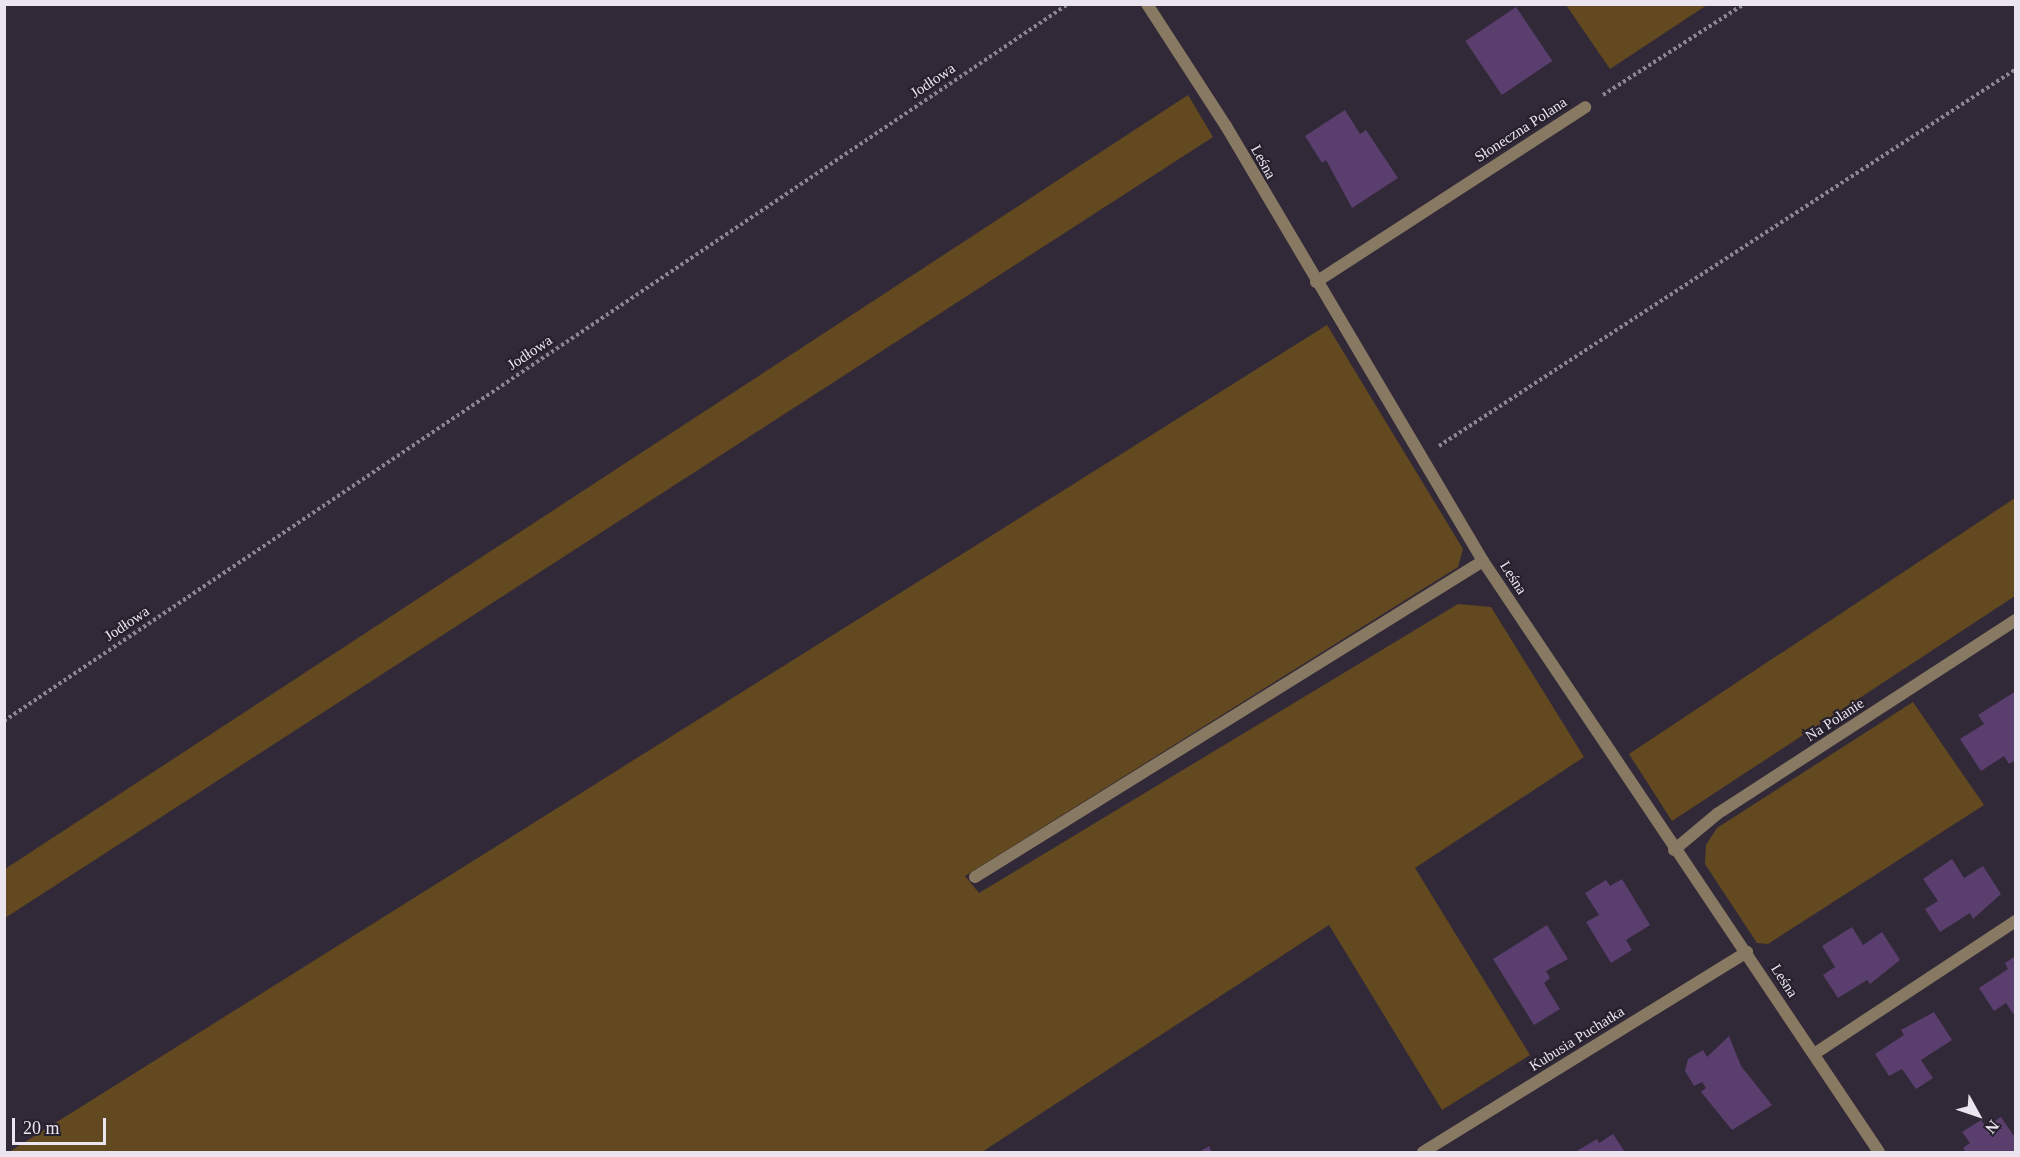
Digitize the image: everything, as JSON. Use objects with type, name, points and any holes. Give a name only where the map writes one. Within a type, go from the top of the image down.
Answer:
[{"type":"street","name":"Leśna","points":[[1147,4],[1226,126],[1420,459],[1483,561],[1674,850],[1747,952],[1879,1152]]},
{"type":"street","name":"Słoneczna Polana","points":[[1316,282],[1585,107]]},
{"type":"street","points":[[975,877],[1483,561]]},
{"type":"street","name":"Na Polanie","points":[[1674,850],[1717,814],[2016,620]]},
{"type":"street","points":[[1814,1054],[2016,921]]},
{"type":"street","name":"Kubusia Puchatka","points":[[1423,1152],[1747,952]]},
{"type":"path","name":"Jodłowa","points":[[4,721],[1068,4]]},
{"type":"path","name":"Słoneczna Polana","points":[[1585,107],[1744,4]]},
{"type":"path","points":[[1420,459],[2016,69]]},
{"type":"shaded area","points":[[1566,5],[1707,5],[1610,69]]},
{"type":"shaded area","points":[[1188,95],[1213,137],[5,918],[5,869]]},
{"type":"shaded area","points":[[1327,325],[1463,549],[1458,567],[965,876],[979,893],[1458,604],[1491,607],[1584,757],[1415,868],[1530,1055],[1442,1110],[1329,925],[982,1152],[9,1152]]},
{"type":"shaded area","points":[[2015,498],[2015,596],[1672,821],[1629,754]]},
{"type":"shaded area","points":[[1913,702],[1984,805],[1768,944],[1757,943],[1705,864],[1706,845],[1717,828]]},
{"type":"building","points":[[1516,7],[1552,61],[1502,95],[1465,41]]},
{"type":"building","points":[[1345,110],[1360,134],[1366,130],[1398,178],[1352,208],[1326,160],[1322,163],[1305,136]]},
{"type":"building","points":[[2016,691],[2016,760],[2009,764],[2004,756],[1981,771],[1960,739],[1984,724],[1978,715]]},
{"type":"building","points":[[1952,859],[1964,878],[1983,866],[2001,894],[1973,919],[1970,913],[1940,932],[1925,909],[1938,901],[1923,879]]},
{"type":"building","points":[[1622,879],[1650,925],[1626,940],[1632,950],[1611,963],[1586,922],[1599,915],[1585,893],[1606,880],[1610,886]]},
{"type":"building","points":[[1547,925],[1568,959],[1546,971],[1550,978],[1544,983],[1560,1009],[1534,1025],[1493,959]]},
{"type":"building","points":[[1852,927],[1863,945],[1882,932],[1900,960],[1870,984],[1867,980],[1838,998],[1823,975],[1835,967],[1822,946]]},
{"type":"building","points":[[2016,956],[2016,1018],[2006,1003],[1994,1011],[1979,988],[2008,969],[2005,963]]},
{"type":"building","points":[[1934,1012],[1952,1040],[1921,1060],[1933,1078],[1916,1089],[1902,1069],[1889,1076],[1875,1054],[1904,1035],[1901,1030]]},
{"type":"building","points":[[1729,1036],[1741,1066],[1772,1105],[1732,1130],[1701,1092],[1706,1088],[1702,1082],[1694,1086],[1685,1071],[1688,1059],[1703,1050],[1707,1057]]},
{"type":"building","points":[[2001,1117],[2016,1139],[2016,1152],[1966,1152],[1963,1148],[1970,1143],[1962,1132],[1981,1120],[1986,1127]]},
{"type":"building","points":[[1613,1134],[1625,1152],[1575,1152],[1597,1139],[1599,1143]]},
{"type":"building","points":[[1209,1146],[1212,1152],[1199,1152]]}]
